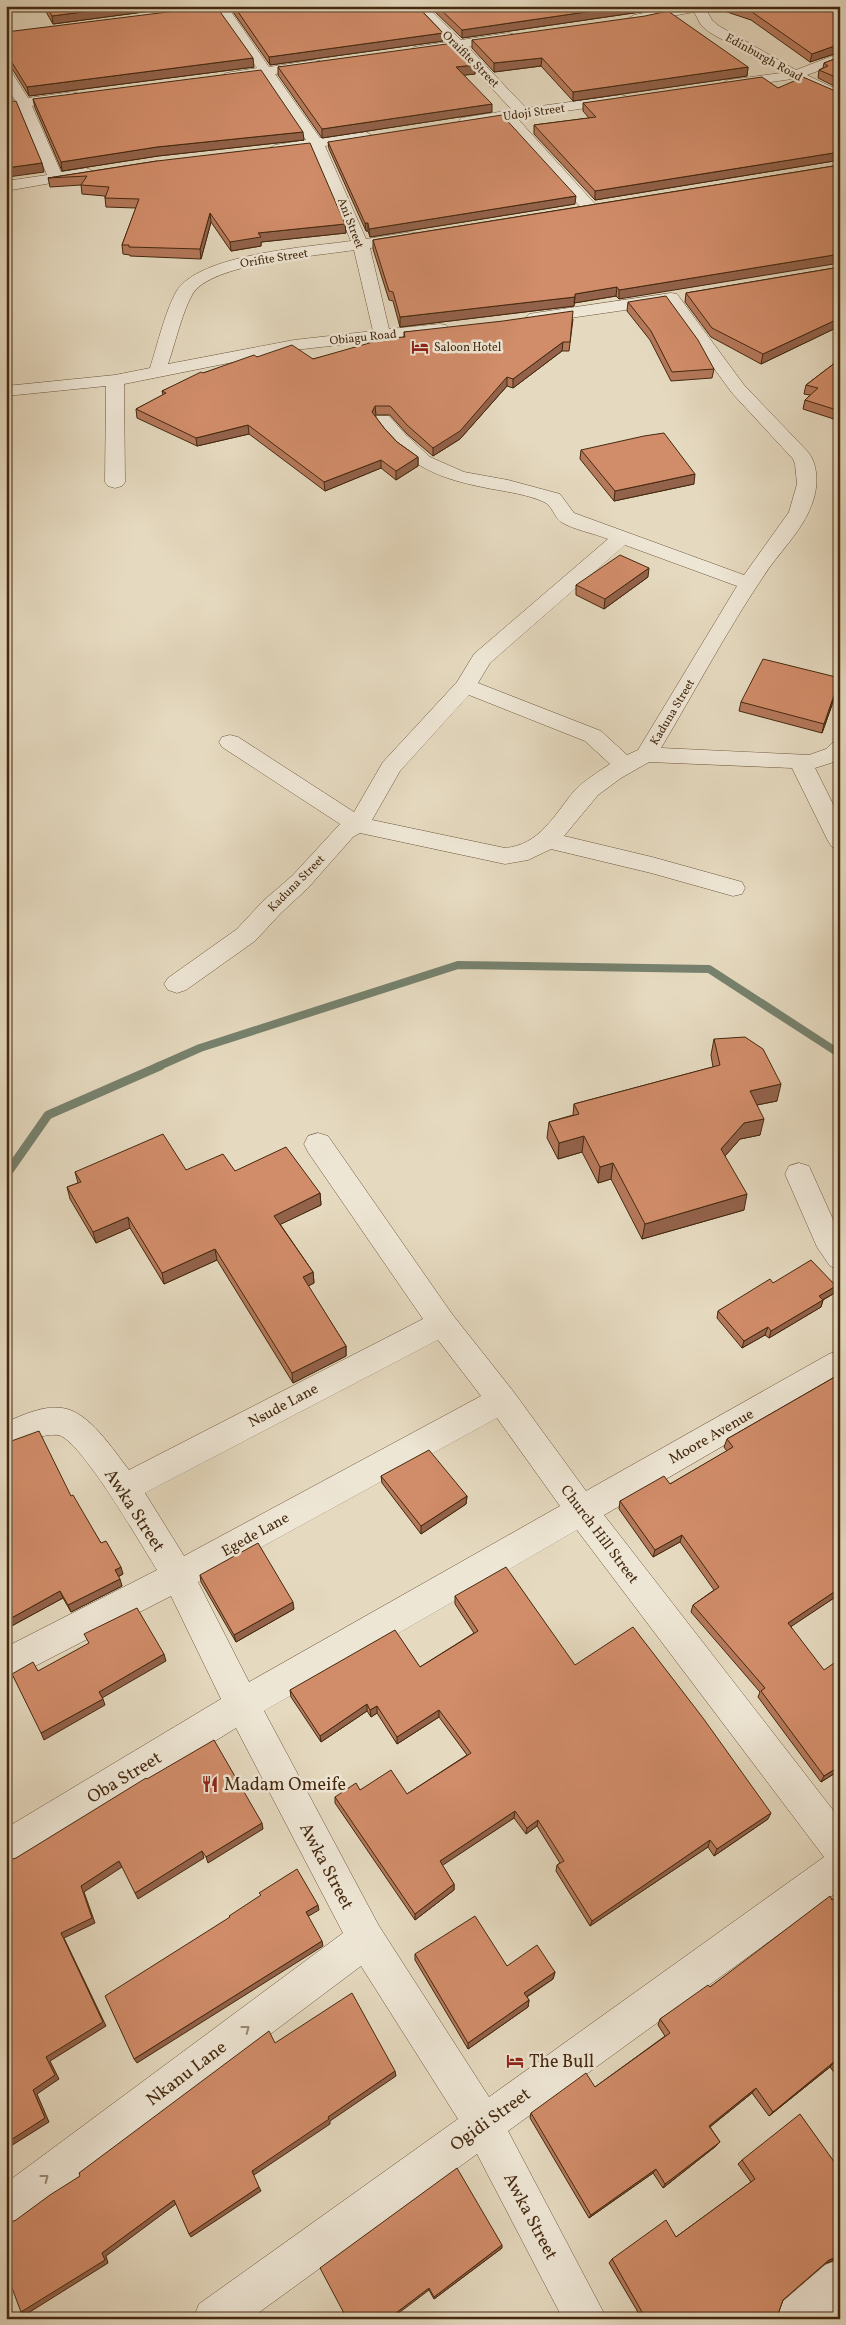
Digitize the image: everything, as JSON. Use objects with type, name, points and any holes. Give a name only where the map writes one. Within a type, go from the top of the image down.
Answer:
[{"type":"street","points":[[203,11],[239,6]]},
{"type":"street","name":"Oraifite Street","points":[[418,6],[457,44],[522,114]]},
{"type":"street","name":"Ani Street","points":[[221,7],[317,145],[361,245],[382,334]]},
{"type":"street","points":[[625,21],[700,7]]},
{"type":"street","name":"Edinburgh Road","points":[[700,7],[706,22],[714,28],[795,75],[840,97]]},
{"type":"street","points":[[403,52],[521,35]]},
{"type":"street","points":[[713,86],[795,75],[830,63],[840,57]]},
{"type":"street","points":[[216,78],[331,62]]},
{"type":"street","points":[[6,74],[24,103],[56,178]]},
{"type":"street","points":[[6,105],[82,95]]},
{"type":"street","name":"Udoji Street","points":[[451,124],[636,97]]},
{"type":"street","points":[[507,116],[590,208]]},
{"type":"street","points":[[256,151],[317,145],[377,135]]},
{"type":"street","points":[[6,186],[98,171]]},
{"type":"street","points":[[570,211],[609,205]]},
{"type":"street","name":"Orifite Street","points":[[157,372],[184,293],[198,278],[238,263],[426,234]]},
{"type":"street","name":"Kaduna Street","points":[[178,984],[246,935],[272,907],[300,882],[345,831],[358,825],[505,856],[517,856],[534,850],[572,814],[585,794],[624,765],[646,755],[748,582],[781,540],[799,512],[807,484],[808,469],[802,457],[738,389],[681,296],[521,320]]},
{"type":"street","name":"Obiagu Road","points":[[8,388],[115,380],[294,345],[456,327]]},
{"type":"street","points":[[115,380],[115,482]]},
{"type":"street","points":[[383,420],[399,439],[423,462],[459,477],[508,486],[553,498],[567,517],[748,582]]},
{"type":"street","points":[[230,742],[358,825],[391,767],[465,686],[482,659],[623,536]]},
{"type":"street","points":[[465,686],[593,736],[624,765]]},
{"type":"street","points":[[646,755],[800,762],[821,759],[834,754],[840,748]]},
{"type":"street","points":[[800,762],[840,841]]},
{"type":"street","points":[[546,840],[652,865],[733,888]]},
{"type":"street","name":"Church Hill Street","points":[[318,1144],[442,1323],[502,1400],[581,1510],[840,1849]]},
{"type":"street","points":[[799,1174],[827,1239],[840,1258]]},
{"type":"street","name":"Nsude Lane","points":[[124,1488],[442,1323]]},
{"type":"street","name":"Moore Avenue","points":[[242,1705],[840,1363]]},
{"type":"street","name":"Egede Lane","points":[[6,1665],[178,1576],[502,1400]]},
{"type":"street","name":"Awka Street","points":[[6,1436],[32,1425],[62,1421],[80,1432],[124,1488],[178,1576],[242,1705],[366,1939],[483,2124],[586,2319]]},
{"type":"street","name":"Oba Street","points":[[6,1849],[242,1705]]},
{"type":"street","name":"Ogidi Street","points":[[214,2319],[840,1868]]},
{"type":"street","name":"Nkanu Lane","points":[[6,2208],[366,1939]]},
{"type":"street","points":[[795,2319],[840,2280]]},
{"type":"building","points":[[46,6],[128,6],[52,16]]},
{"type":"building","points":[[216,6],[253,58],[27,87],[11,61],[6,60],[6,32]]},
{"type":"building","points":[[234,6],[417,6],[443,33],[269,57]]},
{"type":"building","points":[[437,6],[627,6],[462,30]]},
{"type":"building","points":[[735,6],[840,6],[840,44],[812,54],[752,12]]},
{"type":"building","points":[[668,11],[748,67],[573,92],[542,58],[494,63],[472,40],[645,16]]},
{"type":"building","points":[[454,43],[475,65],[456,67],[492,104],[322,129],[278,67]]},
{"type":"building","points":[[840,57],[840,79],[819,70],[828,66],[824,63]]},
{"type":"building","points":[[261,70],[303,132],[157,147],[61,162],[33,99]]},
{"type":"building","points":[[762,77],[778,88],[803,77],[840,93],[840,152],[595,191],[534,125],[596,117],[583,103]]},
{"type":"building","points":[[16,101],[42,163],[6,168],[6,102]]},
{"type":"building","points":[[502,115],[576,196],[369,229],[368,223],[365,223],[328,142]]},
{"type":"building","points":[[310,143],[345,224],[258,233],[261,237],[230,242],[210,213],[200,249],[129,247],[129,245],[122,245],[139,199],[105,198],[109,187],[81,185],[87,176],[48,178],[157,161]]},
{"type":"building","points":[[840,165],[840,254],[619,290],[617,287],[575,294],[575,297],[400,317],[393,292],[389,291],[373,240]]},
{"type":"building","points":[[840,267],[840,318],[763,354],[712,328],[686,293]]},
{"type":"building","points":[[666,296],[698,340],[714,369],[672,372],[651,331],[628,302]]},
{"type":"building","points":[[573,311],[570,342],[563,342],[513,379],[507,377],[460,431],[433,448],[407,425],[390,406],[375,406],[372,412],[384,428],[397,442],[418,457],[396,471],[381,460],[324,482],[248,425],[196,438],[136,409],[166,393],[162,391],[201,372],[203,373],[254,355],[257,357],[292,345],[313,359],[387,338],[405,337],[404,332]]},
{"type":"building","points":[[840,359],[840,411],[805,400],[818,388],[806,385]]},
{"type":"building","points":[[664,433],[695,474],[615,491],[581,450],[644,436]]},
{"type":"building","points":[[620,555],[649,568],[605,599],[576,585]]},
{"type":"building","points":[[763,659],[840,678],[824,724],[741,702]]},
{"type":"building","points":[[745,1037],[763,1049],[781,1084],[750,1091],[764,1119],[744,1123],[721,1149],[747,1194],[645,1224],[613,1163],[600,1167],[584,1136],[559,1143],[549,1122],[579,1114],[574,1104],[720,1065],[714,1039]]},
{"type":"building","points":[[163,1134],[186,1170],[223,1154],[235,1171],[286,1147],[320,1193],[274,1216],[313,1272],[303,1277],[346,1346],[292,1373],[215,1249],[162,1273],[128,1217],[93,1232],[67,1187],[81,1182],[75,1172]]},
{"type":"building","points":[[811,1260],[836,1286],[819,1296],[823,1300],[771,1331],[768,1327],[744,1341],[718,1311],[770,1279],[773,1283]]},
{"type":"building","points":[[840,1374],[840,1588],[788,1623],[824,1670],[840,1659],[840,1766],[824,1776],[761,1691],[765,1688],[693,1605],[719,1587],[682,1535],[655,1550],[620,1501],[664,1476],[670,1484],[733,1447],[727,1439]]},
{"type":"building","points":[[39,1431],[71,1496],[73,1495],[101,1543],[106,1541],[121,1567],[115,1570],[120,1579],[68,1605],[60,1591],[6,1621],[6,1443]]},
{"type":"building","points":[[429,1450],[467,1496],[421,1526],[381,1476]]},
{"type":"building","points":[[258,1543],[293,1602],[234,1635],[200,1575]]},
{"type":"building","points":[[506,1567],[575,1665],[633,1627],[703,1718],[771,1813],[717,1849],[710,1840],[592,1921],[557,1865],[564,1861],[538,1820],[527,1828],[515,1811],[440,1861],[454,1884],[415,1914],[335,1797],[356,1783],[360,1790],[391,1770],[407,1794],[471,1753],[439,1710],[397,1737],[377,1706],[370,1710],[367,1704],[320,1736],[290,1690],[395,1630],[420,1667],[478,1631],[455,1596]]},
{"type":"building","points":[[137,1608],[164,1654],[99,1692],[103,1699],[41,1733],[12,1674],[33,1662],[38,1671],[89,1643],[84,1634]]},
{"type":"building","points":[[214,1740],[262,1823],[206,1857],[202,1851],[135,1893],[119,1861],[81,1886],[92,1918],[61,1933],[103,2022],[46,2057],[55,2075],[33,2090],[45,2118],[6,2143],[6,1861],[16,1858],[146,1778]]},
{"type":"building","points":[[297,1869],[318,1905],[306,1912],[322,1941],[134,2059],[105,1996],[230,1917],[261,1895],[259,1893]]},
{"type":"building","points":[[840,1894],[840,2068],[835,2061],[773,2112],[756,2088],[709,2126],[720,2142],[665,2184],[656,2169],[591,2215],[531,2113],[586,2073],[595,2087],[670,2033],[660,2019],[708,1985],[710,1987],[830,1896],[832,1900]]},
{"type":"building","points":[[475,1916],[507,1966],[537,1945],[555,1972],[524,1993],[529,2000],[468,2043],[415,1954]]},
{"type":"building","points":[[352,1993],[395,2071],[328,2117],[329,2119],[252,2171],[259,2187],[189,2234],[174,2200],[102,2253],[105,2260],[21,2312],[6,2272],[6,2224],[16,2220],[80,2176],[79,2173],[269,2031],[275,2043]]},
{"type":"building","points":[[800,2114],[840,2170],[840,2256],[829,2260],[783,2300],[777,2317],[832,2318],[840,2312],[840,2319],[646,2319],[612,2259],[666,2220],[676,2237],[755,2179],[742,2160]]},
{"type":"building","points":[[457,2168],[502,2245],[434,2297],[429,2288],[388,2319],[347,2319],[320,2268]]},
{"type":"waterway","points":[[157,1067],[200,1048],[458,965],[709,969],[840,1054]]},
{"type":"waterway","points":[[6,1175],[48,1115],[160,1066]]},
{"type":"place","name":"Saloon Hotel","points":[[420,347]]},
{"type":"place","name":"Madam Omeife","points":[[210,1784]]},
{"type":"place","name":"The Bull","points":[[515,2061]]}]
